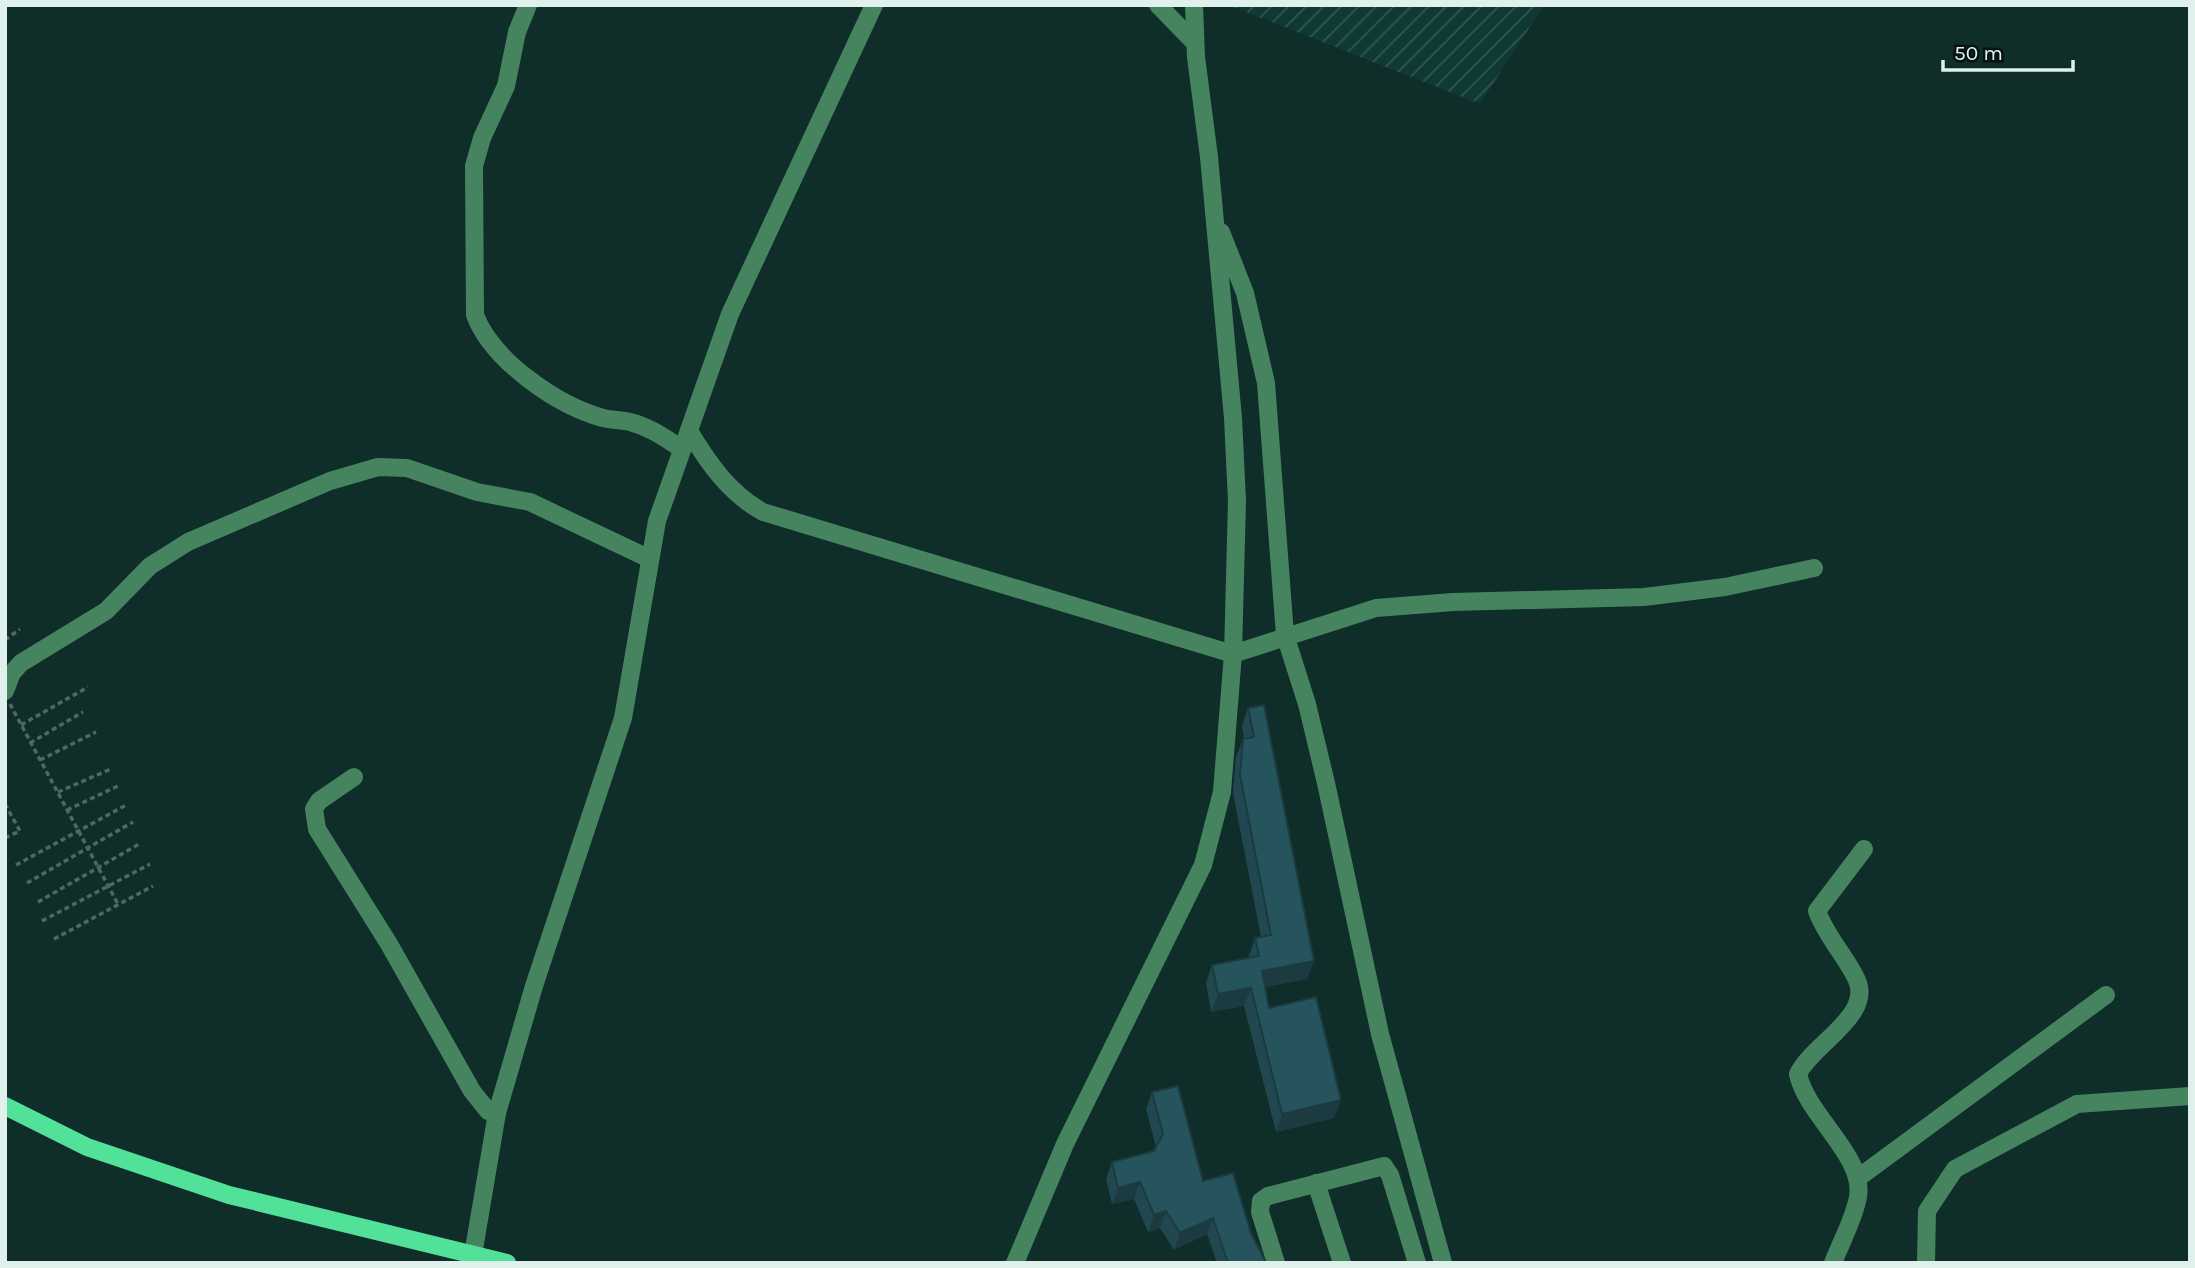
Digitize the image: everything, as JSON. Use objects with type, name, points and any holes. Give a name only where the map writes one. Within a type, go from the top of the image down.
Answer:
[{"type":"main road","points":[[5,1106],[87,1147],[229,1195],[507,1263]]},
{"type":"street","points":[[528,5],[517,32],[506,86],[498,109],[482,138],[474,166],[475,315],[482,333],[500,356],[535,383],[579,409],[654,430],[682,449]]},
{"type":"street","points":[[473,1255],[497,1113],[534,986],[623,718],[657,520],[730,314],[874,5]]},
{"type":"street","points":[[1158,5],[1195,43]]},
{"type":"street","points":[[1015,1263],[1065,1144],[1203,865],[1222,792],[1233,653],[1237,487],[1214,212],[1195,43],[1194,5]]},
{"type":"street","points":[[1214,212],[1245,293],[1266,383],[1285,635],[1307,704],[1380,1034],[1443,1263]]},
{"type":"street","points":[[689,431],[724,482],[744,502],[763,512],[1233,653],[1376,608],[1465,601],[1644,597],[1725,587],[1814,568]]},
{"type":"street","points":[[5,691],[8,669],[106,611],[150,566],[188,542],[330,481],[378,467],[407,468],[477,492],[530,502],[650,559]]},
{"type":"street","points":[[355,777],[319,801],[314,809],[317,829],[389,944],[472,1091],[488,1111],[497,1113]]},
{"type":"street","points":[[1833,1263],[1858,1197],[1858,1178],[1845,1152],[1811,1107],[1798,1074],[1804,1060],[1845,1024],[1857,1005],[1860,994],[1857,980],[1822,925],[1817,911],[1864,849]]},
{"type":"street","points":[[1858,1178],[2106,995]]},
{"type":"street","points":[[1926,1263],[1927,1211],[1955,1169],[2077,1104],[2190,1096]]},
{"type":"street","points":[[1276,1263],[1260,1212],[1261,1201],[1316,1183],[1384,1166],[1390,1175],[1417,1263]]},
{"type":"street","points":[[1316,1183],[1342,1263]]},
{"type":"path","points":[[5,640],[20,629]]},
{"type":"path","points":[[21,725],[88,687]]},
{"type":"path","points":[[5,696],[119,905]]},
{"type":"path","points":[[30,743],[83,712]]},
{"type":"path","points":[[40,760],[96,732]]},
{"type":"path","points":[[58,792],[111,769]]},
{"type":"path","points":[[67,810],[117,786]]},
{"type":"path","points":[[5,804],[20,831],[5,838]]},
{"type":"path","points":[[16,865],[128,804]]},
{"type":"path","points":[[27,883],[133,822]]},
{"type":"path","points":[[38,902],[141,843]]},
{"type":"path","points":[[42,921],[150,864]]},
{"type":"path","points":[[54,939],[153,886]]},
{"type":"shaded area","points":[[1228,5],[1544,5],[1480,104]]},
{"type":"building","points":[[1264,705],[1314,961],[1262,971],[1269,1008],[1316,997],[1341,1100],[1282,1114],[1251,988],[1218,994],[1212,965],[1259,956],[1255,938],[1271,935],[1240,775],[1243,739],[1254,737],[1248,708]]},
{"type":"building","points":[[1178,1086],[1203,1181],[1233,1173],[1251,1233],[1266,1262],[1228,1263],[1213,1218],[1180,1233],[1166,1211],[1154,1215],[1140,1182],[1118,1188],[1112,1162],[1154,1151],[1163,1134],[1152,1092]]}]
